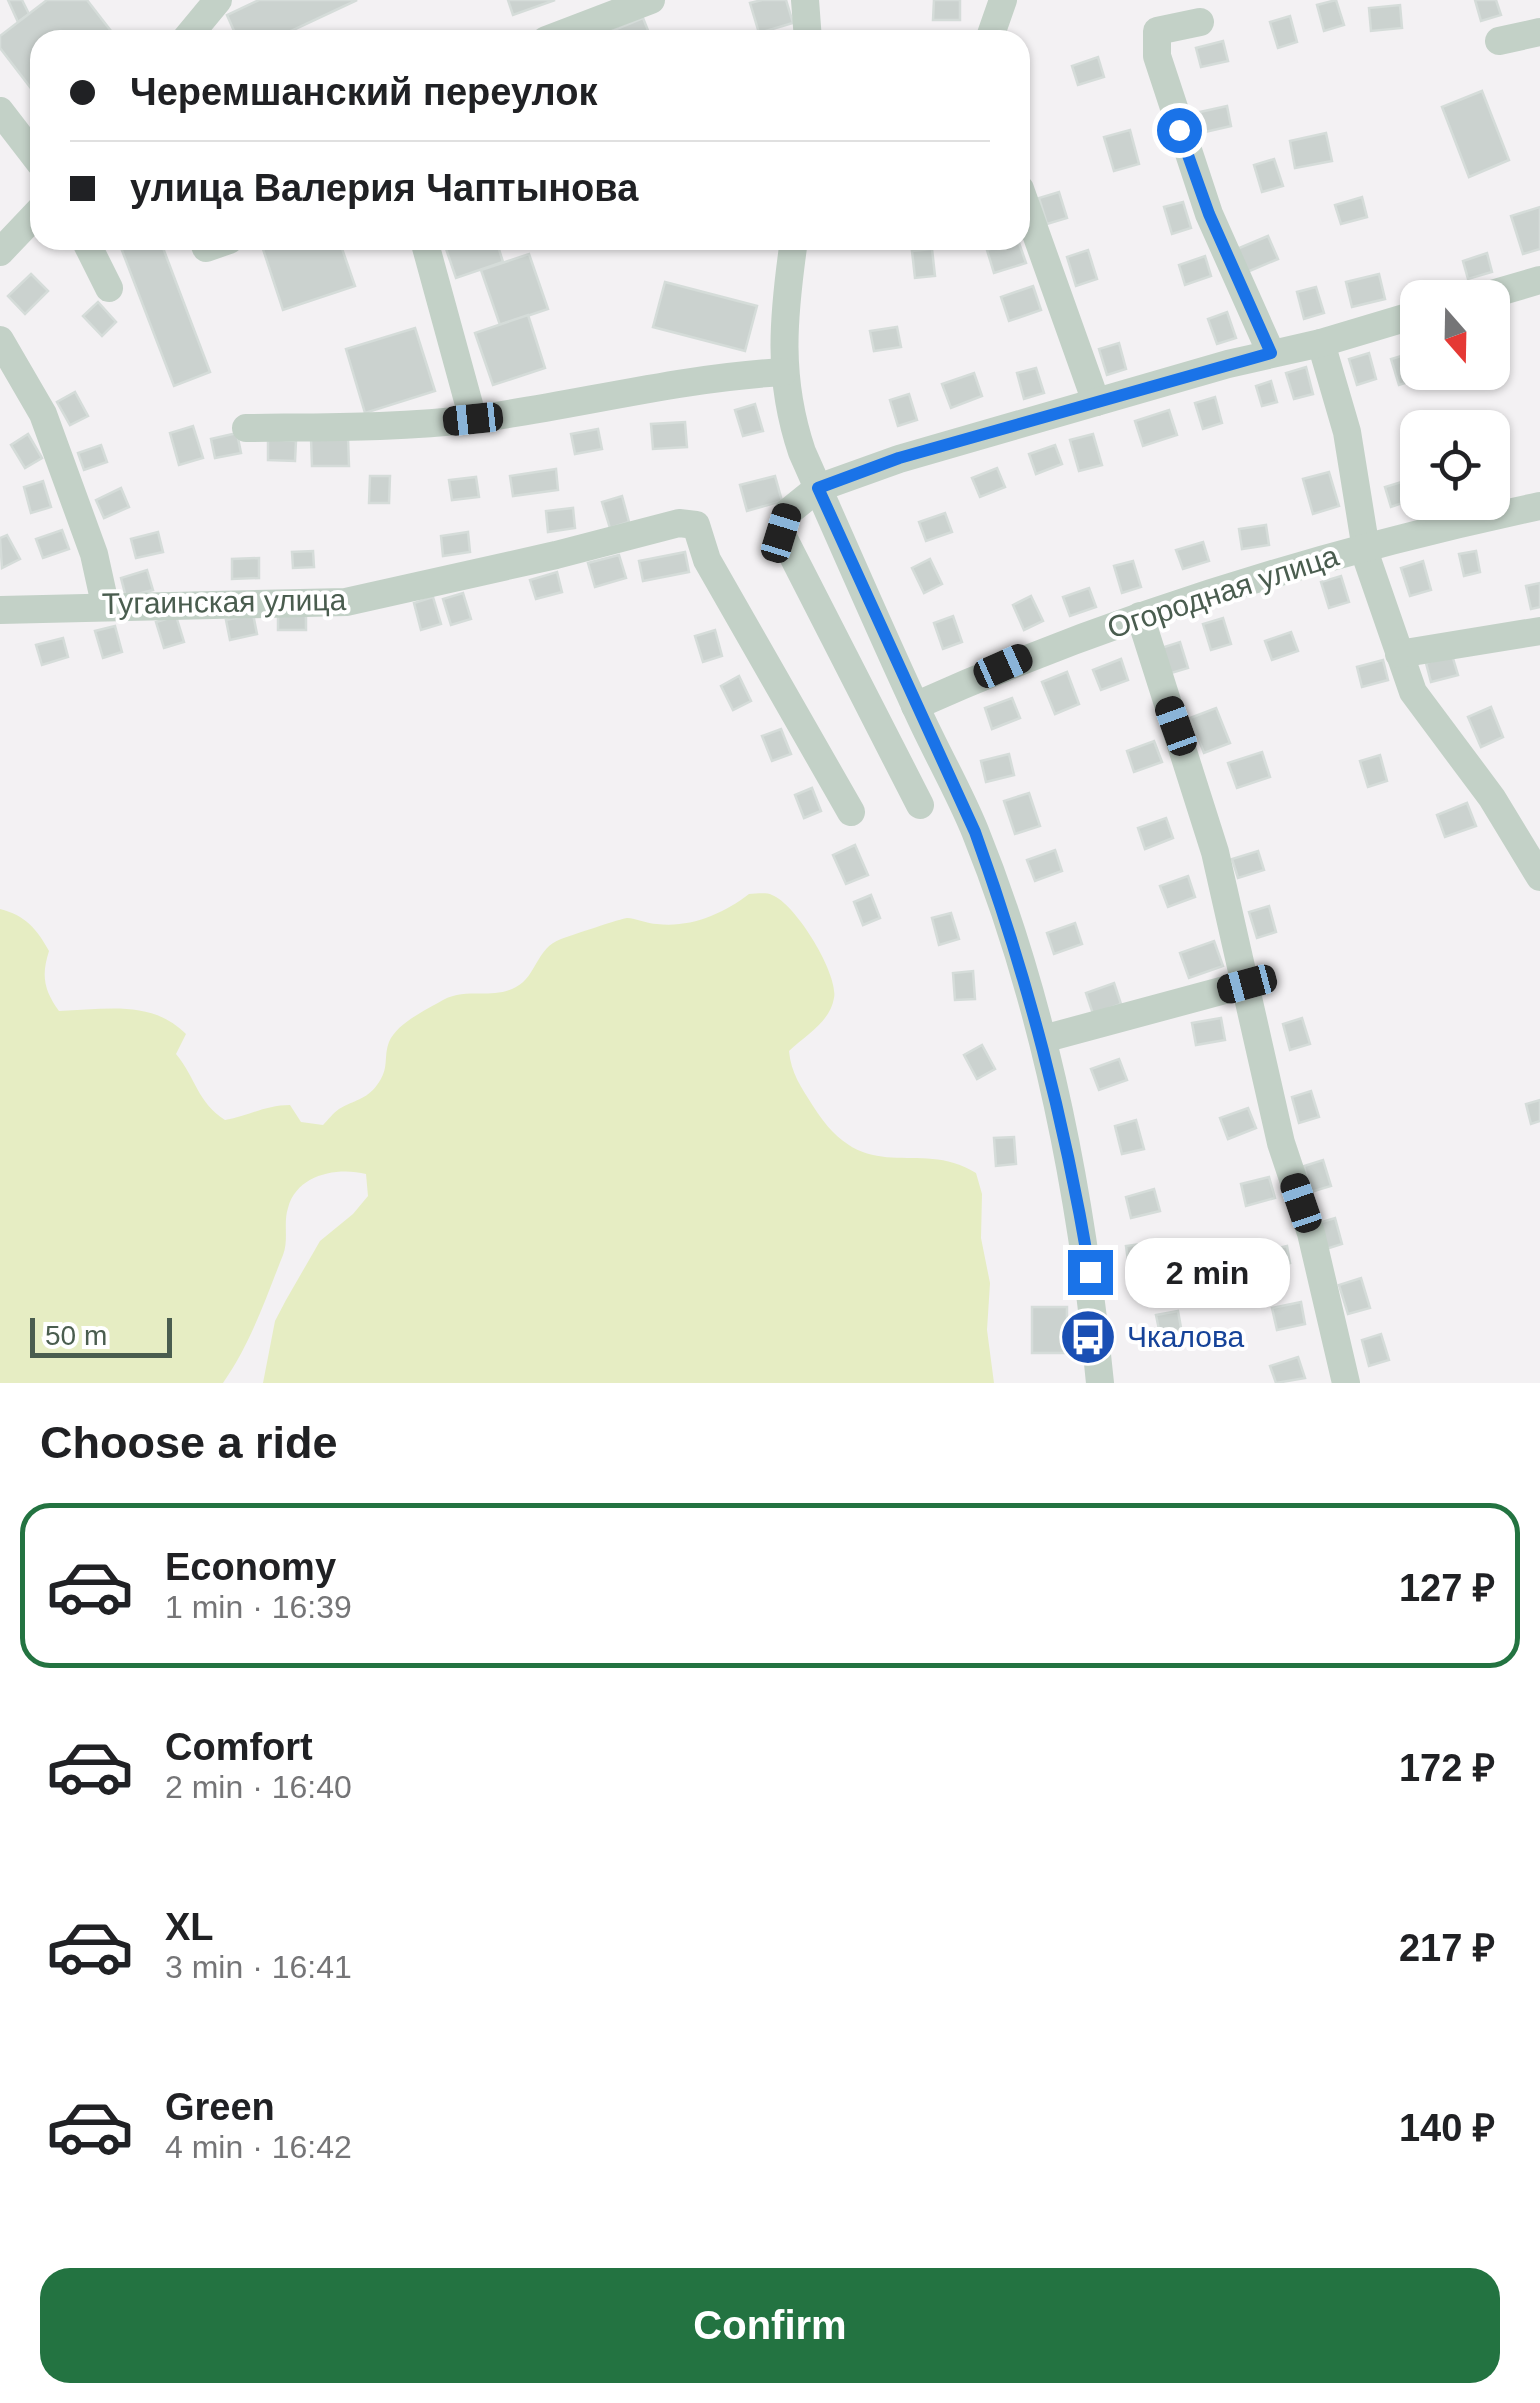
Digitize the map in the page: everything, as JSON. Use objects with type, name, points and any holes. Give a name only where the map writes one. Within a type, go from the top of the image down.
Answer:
[{"type":"street","points":[[193,30],[218,0]]},
{"type":"street","points":[[572,30],[651,0]]},
{"type":"street","points":[[805,0],[807,30]]},
{"type":"street","points":[[992,30],[1003,0]]},
{"type":"street","points":[[1200,22],[1158,31],[1157,56],[1209,214],[1271,353]]},
{"type":"street","points":[[1499,41],[1540,32]]},
{"type":"street","points":[[0,110],[30,150]]},
{"type":"street","points":[[1030,218],[1096,402]]},
{"type":"street","points":[[0,252],[30,220]]},
{"type":"street","points":[[90,250],[110,288]]},
{"type":"street","points":[[427,250],[473,419]]},
{"type":"street","points":[[793,250],[783,372],[788,410],[914,706],[975,832],[1043,1040],[1071,1159],[1090,1272],[1100,1383]]},
{"type":"street","points":[[1510,289],[1540,280]]},
{"type":"street","points":[[920,805],[781,533],[787,513],[818,488],[899,458],[1400,319]]},
{"type":"street","points":[[0,340],[43,414],[94,554],[105,604]]},
{"type":"street","points":[[1321,343],[1347,432],[1366,548],[1413,692],[1492,798],[1540,877]]},
{"type":"street","points":[[246,428],[408,426],[473,419],[668,384],[783,372]]},
{"type":"street","name":"Огородная улица","points":[[914,706],[1032,654],[1245,580],[1540,506]]},
{"type":"street","name":"Тугаинская улица","points":[[0,610],[105,604],[346,602],[678,523],[696,525],[707,560],[850,812]]},
{"type":"street","points":[[1140,616],[1215,852],[1281,1143],[1312,1233],[1346,1383]]},
{"type":"street","points":[[1398,654],[1540,631]]},
{"type":"street","points":[[1043,1040],[1247,984]]},
{"type":"green space","points":[[749,894],[770,894],[782,901],[814,941],[830,973],[834,987],[832,1007],[816,1028],[789,1051],[801,1086],[833,1132],[852,1147],[872,1155],[933,1159],[976,1173],[982,1194],[981,1238],[990,1283],[987,1330],[994,1383],[263,1383],[275,1321],[286,1300],[320,1241],[368,1196],[366,1174],[343,1172],[309,1180],[293,1196],[283,1255],[250,1337],[223,1383],[0,1383],[0,909],[23,919],[49,951],[45,982],[59,1011],[126,1009],[158,1016],[186,1034],[176,1054],[202,1098],[225,1120],[290,1105],[301,1122],[323,1125],[377,1085],[384,1073],[389,1042],[398,1029],[443,1000],[516,987],[546,949],[566,937],[627,918],[669,925],[694,922]]},
{"type":"building","points":[[8,0],[22,0],[29,14],[18,22]]},
{"type":"building","points":[[47,0],[87,0],[110,30],[30,30],[30,87],[0,48],[0,36]]},
{"type":"building","points":[[259,0],[357,0],[293,30],[234,30],[227,15]]},
{"type":"building","points":[[508,0],[555,0],[513,15]]},
{"type":"building","points":[[786,0],[793,23],[758,30],[750,3]]},
{"type":"building","points":[[934,0],[960,0],[960,20],[933,20]]},
{"type":"building","points":[[1336,0],[1344,25],[1324,31],[1317,5]]},
{"type":"building","points":[[1475,0],[1496,0],[1501,15],[1481,21]]},
{"type":"building","points":[[1400,5],[1402,28],[1371,31],[1369,8]]},
{"type":"building","points":[[1290,16],[1297,42],[1278,48],[1270,22]]},
{"type":"building","points":[[643,18],[648,30],[614,30]]},
{"type":"building","points":[[1223,41],[1228,61],[1201,67],[1196,48]]},
{"type":"building","points":[[1098,57],[1104,77],[1078,85],[1072,66]]},
{"type":"building","points":[[1482,91],[1509,160],[1469,177],[1442,107]]},
{"type":"building","points":[[1227,106],[1231,126],[1205,132],[1200,112]]},
{"type":"building","points":[[1130,130],[1139,164],[1114,171],[1104,137]]},
{"type":"building","points":[[1326,133],[1332,161],[1295,168],[1290,141]]},
{"type":"building","points":[[1274,159],[1283,186],[1262,192],[1254,165]]},
{"type":"building","points":[[1059,192],[1067,218],[1047,224],[1039,198]]},
{"type":"building","points":[[1362,197],[1367,217],[1341,224],[1335,205]]},
{"type":"building","points":[[1183,202],[1191,228],[1172,234],[1164,207]]},
{"type":"building","points":[[1540,207],[1540,249],[1523,254],[1511,216]]},
{"type":"building","points":[[1268,236],[1278,259],[1247,272],[1237,249]]},
{"type":"building","points":[[122,250],[164,250],[210,372],[174,386]]},
{"type":"building","points":[[263,250],[342,250],[355,286],[283,310]]},
{"type":"building","points":[[446,250],[499,250],[503,262],[456,278]]},
{"type":"building","points":[[932,250],[935,276],[915,278],[912,251]]},
{"type":"building","points":[[987,250],[1021,250],[1026,263],[994,273]]},
{"type":"building","points":[[1088,250],[1097,279],[1076,286],[1067,257]]},
{"type":"building","points":[[1487,253],[1492,272],[1468,279],[1463,261]]},
{"type":"building","points":[[529,254],[548,309],[500,325],[481,270]]},
{"type":"building","points":[[1205,256],[1211,276],[1185,285],[1179,265]]},
{"type":"building","points":[[31,274],[48,291],[25,314],[8,296]]},
{"type":"building","points":[[1379,274],[1385,299],[1352,307],[1346,282]]},
{"type":"building","points":[[665,282],[757,306],[745,351],[653,327]]},
{"type":"building","points":[[1033,286],[1041,310],[1009,321],[1001,297]]},
{"type":"building","points":[[1316,287],[1324,313],[1304,319],[1297,292]]},
{"type":"building","points":[[98,302],[116,322],[102,336],[83,316]]},
{"type":"building","points":[[1227,312],[1236,338],[1217,344],[1208,319]]},
{"type":"building","points":[[528,315],[545,368],[493,385],[475,333]]},
{"type":"building","points":[[897,327],[901,347],[874,351],[870,331]]},
{"type":"building","points":[[415,328],[435,391],[365,413],[346,349]]},
{"type":"building","points":[[1119,343],[1126,369],[1107,375],[1099,349]]},
{"type":"building","points":[[1369,353],[1376,379],[1357,385],[1349,359]]},
{"type":"building","points":[[1400,356],[1400,385],[1399,385],[1391,359]]},
{"type":"building","points":[[1306,367],[1313,394],[1294,399],[1286,373]]},
{"type":"building","points":[[1036,368],[1044,393],[1024,399],[1017,373]]},
{"type":"building","points":[[974,373],[982,396],[951,408],[942,384]]},
{"type":"building","points":[[1271,381],[1277,402],[1262,406],[1256,386]]},
{"type":"building","points":[[75,392],[88,416],[70,425],[57,402]]},
{"type":"building","points":[[909,394],[917,420],[898,426],[890,400]]},
{"type":"building","points":[[1215,397],[1222,423],[1203,429],[1195,403]]},
{"type":"building","points":[[755,404],[763,431],[743,436],[735,410]]},
{"type":"building","points":[[1169,410],[1177,435],[1143,446],[1135,421]]},
{"type":"building","points":[[685,422],[687,447],[653,449],[651,424]]},
{"type":"building","points":[[193,426],[203,458],[179,465],[170,433]]},
{"type":"building","points":[[598,429],[602,449],[575,454],[571,434]]},
{"type":"building","points":[[237,433],[241,453],[215,458],[211,439]]},
{"type":"building","points":[[28,434],[42,458],[25,468],[11,445]]},
{"type":"building","points":[[1093,434],[1102,465],[1079,471],[1070,440]]},
{"type":"building","points":[[311,438],[348,438],[349,466],[312,466]]},
{"type":"building","points":[[268,439],[296,441],[295,461],[268,460]]},
{"type":"building","points":[[101,445],[107,462],[84,470],[78,453]]},
{"type":"building","points":[[1055,445],[1062,464],[1036,474],[1029,454]]},
{"type":"building","points":[[997,468],[1005,487],[980,497],[972,478]]},
{"type":"building","points":[[556,469],[558,490],[513,496],[510,476]]},
{"type":"building","points":[[1329,472],[1339,506],[1313,514],[1303,479]]},
{"type":"building","points":[[370,476],[390,476],[389,503],[369,503]]},
{"type":"building","points":[[775,476],[782,501],[747,511],[740,485]]},
{"type":"building","points":[[476,477],[479,497],[452,500],[449,480]]},
{"type":"building","points":[[43,481],[51,507],[31,513],[24,487]]},
{"type":"building","points":[[1400,482],[1400,504],[1391,507],[1385,487]]},
{"type":"building","points":[[121,488],[129,507],[104,518],[96,500]]},
{"type":"building","points":[[622,496],[629,522],[610,528],[602,502]]},
{"type":"building","points":[[573,508],[575,528],[548,532],[546,511]]},
{"type":"building","points":[[945,513],[952,532],[926,541],[919,522]]},
{"type":"building","points":[[1266,525],[1269,545],[1242,549],[1239,529]]},
{"type":"building","points":[[62,530],[69,549],[43,558],[36,539]]},
{"type":"building","points":[[158,532],[163,552],[136,558],[131,539]]},
{"type":"building","points":[[468,532],[470,552],[443,556],[441,536]]},
{"type":"building","points":[[7,535],[20,559],[2,568],[0,538]]},
{"type":"building","points":[[1203,542],[1209,561],[1183,569],[1176,550]]},
{"type":"building","points":[[313,551],[314,567],[293,568],[292,552]]},
{"type":"building","points":[[1476,551],[1480,572],[1464,576],[1459,554]]},
{"type":"building","points":[[685,552],[689,572],[643,581],[639,561]]},
{"type":"building","points":[[619,555],[626,578],[595,587],[588,563]]},
{"type":"building","points":[[259,558],[259,578],[232,579],[232,559]]},
{"type":"building","points":[[930,559],[942,584],[924,593],[912,568]]},
{"type":"building","points":[[1133,561],[1141,587],[1122,593],[1114,566]]},
{"type":"building","points":[[1423,561],[1431,590],[1410,596],[1401,568]]},
{"type":"building","points":[[147,570],[153,590],[126,597],[121,578]]},
{"type":"building","points":[[557,572],[562,592],[536,599],[530,580]]},
{"type":"building","points":[[1341,576],[1349,602],[1329,608],[1321,582]]},
{"type":"building","points":[[1540,583],[1540,607],[1531,609],[1526,586]]},
{"type":"building","points":[[1089,588],[1096,607],[1070,616],[1063,597]]},
{"type":"building","points":[[463,593],[471,619],[451,625],[443,599]]},
{"type":"building","points":[[1031,596],[1043,621],[1024,630],[1013,605]]},
{"type":"building","points":[[433,597],[441,624],[421,630],[414,603]]},
{"type":"building","points":[[278,610],[306,610],[306,630],[278,630]]},
{"type":"building","points":[[253,614],[257,634],[230,640],[226,620]]},
{"type":"building","points":[[176,616],[184,642],[164,648],[156,622]]},
{"type":"building","points":[[953,616],[962,642],[943,649],[934,623]]},
{"type":"building","points":[[1223,618],[1231,644],[1211,650],[1203,624]]},
{"type":"building","points":[[115,626],[122,652],[103,658],[95,631]]},
{"type":"building","points":[[715,630],[722,656],[703,662],[695,636]]},
{"type":"building","points":[[1291,632],[1298,651],[1272,660],[1265,641]]},
{"type":"building","points":[[63,638],[68,657],[42,665],[36,645]]},
{"type":"building","points":[[1180,642],[1188,668],[1168,674],[1161,648]]},
{"type":"building","points":[[1452,655],[1458,675],[1431,682],[1426,663]]},
{"type":"building","points":[[1121,659],[1128,680],[1101,690],[1093,670]]},
{"type":"building","points":[[1383,660],[1388,680],[1362,687],[1357,667]]},
{"type":"building","points":[[1067,672],[1079,704],[1055,714],[1042,682]]},
{"type":"building","points":[[739,676],[751,701],[733,710],[721,686]]},
{"type":"building","points":[[1012,698],[1020,718],[992,729],[985,708]]},
{"type":"building","points":[[1491,707],[1503,737],[1481,747],[1468,717]]},
{"type":"building","points":[[1216,708],[1230,743],[1204,753],[1190,718]]},
{"type":"building","points":[[781,729],[791,754],[772,761],[762,736]]},
{"type":"building","points":[[1154,741],[1162,762],[1134,772],[1127,751]]},
{"type":"building","points":[[1262,752],[1270,777],[1237,788],[1228,763]]},
{"type":"building","points":[[1009,754],[1014,775],[986,782],[981,761]]},
{"type":"building","points":[[1380,755],[1387,781],[1368,787],[1360,761]]},
{"type":"building","points":[[812,788],[821,811],[804,818],[795,795]]},
{"type":"building","points":[[1029,793],[1040,826],[1015,834],[1004,801]]},
{"type":"building","points":[[1467,803],[1476,826],[1445,837],[1437,815]]},
{"type":"building","points":[[1166,818],[1173,838],[1145,849],[1138,828]]},
{"type":"building","points":[[855,845],[868,875],[846,884],[833,855]]},
{"type":"building","points":[[1055,850],[1062,871],[1035,881],[1027,860]]},
{"type":"building","points":[[1258,851],[1264,870],[1238,878],[1232,859]]},
{"type":"building","points":[[1188,876],[1195,897],[1168,907],[1160,886]]},
{"type":"building","points":[[871,895],[880,918],[863,925],[854,902]]},
{"type":"building","points":[[1269,906],[1276,932],[1257,938],[1249,912]]},
{"type":"building","points":[[951,913],[959,939],[939,945],[932,918]]},
{"type":"building","points":[[1075,923],[1082,944],[1054,954],[1047,933]]},
{"type":"building","points":[[1214,941],[1223,966],[1189,978],[1180,953]]},
{"type":"building","points":[[973,971],[975,999],[955,1000],[953,973]]},
{"type":"building","points":[[1114,983],[1121,1004],[1093,1014],[1086,993]]},
{"type":"building","points":[[1221,1018],[1225,1040],[1196,1045],[1192,1023]]},
{"type":"building","points":[[1302,1018],[1310,1044],[1290,1050],[1283,1024]]},
{"type":"building","points":[[982,1045],[995,1069],[977,1079],[964,1055]]},
{"type":"building","points":[[1119,1059],[1127,1080],[1099,1090],[1091,1069]]},
{"type":"building","points":[[1311,1091],[1319,1117],[1299,1123],[1292,1097]]},
{"type":"building","points":[[1540,1100],[1540,1121],[1531,1124],[1526,1104]]},
{"type":"building","points":[[1248,1108],[1256,1128],[1228,1139],[1220,1118]]},
{"type":"building","points":[[1136,1120],[1144,1149],[1122,1154],[1115,1126]]},
{"type":"building","points":[[1014,1137],[1016,1164],[996,1166],[994,1138]]},
{"type":"building","points":[[1323,1160],[1331,1186],[1311,1192],[1304,1166]]},
{"type":"building","points":[[1269,1177],[1275,1198],[1246,1206],[1241,1184]]},
{"type":"building","points":[[1154,1189],[1160,1211],[1131,1218],[1126,1197]]},
{"type":"building","points":[[1335,1218],[1342,1244],[1323,1250],[1315,1224]]},
{"type":"building","points":[[1156,1242],[1159,1264],[1129,1268],[1126,1246]]},
{"type":"building","points":[[1287,1246],[1290,1263],[1268,1268],[1264,1251]]},
{"type":"building","points":[[1361,1278],[1370,1308],[1348,1314],[1339,1285]]},
{"type":"building","points":[[1301,1302],[1305,1324],[1277,1330],[1272,1308]]},
{"type":"building","points":[[1032,1307],[1067,1307],[1067,1353],[1032,1353]]},
{"type":"building","points":[[1178,1311],[1183,1339],[1162,1344],[1156,1315]]},
{"type":"building","points":[[1381,1334],[1389,1360],[1369,1366],[1362,1340]]},
{"type":"building","points":[[1298,1357],[1305,1378],[1276,1383],[1270,1366]]},
{"type":"place","name":"Чкалова","points":[[1088,1337]]},
{"type":"route","points":[[1090,1272],[1071,1159],[1043,1040],[994,886],[952,779],[914,706],[818,488],[899,458],[1271,353],[1209,214],[1179,130]]}]
